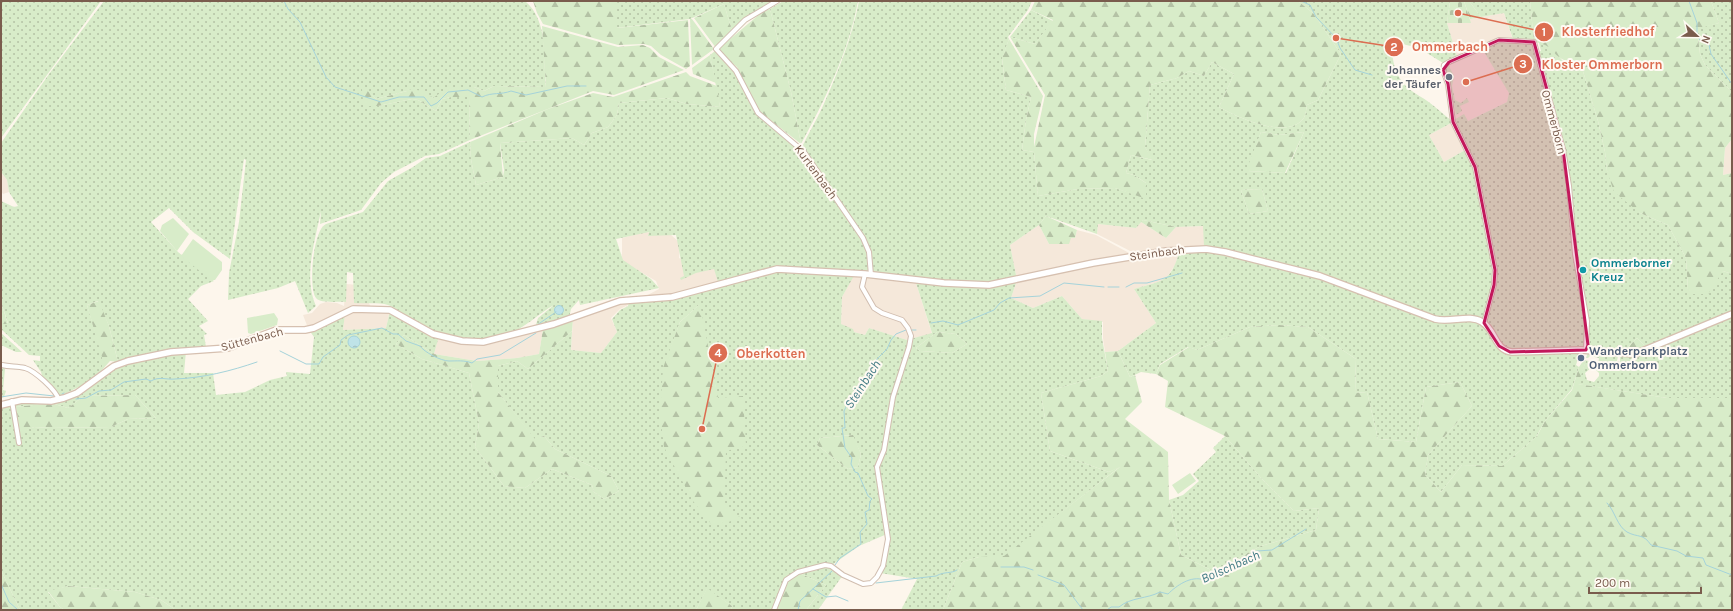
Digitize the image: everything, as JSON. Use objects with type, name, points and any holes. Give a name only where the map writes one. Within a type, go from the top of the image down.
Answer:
[{"type":"street","name":"Kurtenbach","points":[[777,1],[745,20],[716,49],[736,71],[758,113],[804,152],[863,238],[869,252],[871,275]]},
{"type":"street","name":"Ommerborn","points":[[1484,323],[1494,285],[1495,270],[1474,166],[1453,122],[1448,84],[1442,70],[1444,65],[1449,62],[1499,40],[1534,42],[1563,150],[1569,186],[1574,248],[1587,321],[1586,350]]},
{"type":"street","name":"Steinbach","points":[[722,284],[777,270],[864,274],[922,281],[989,285],[1166,250],[1206,249],[1225,252],[1320,276],[1435,319],[1448,321],[1472,319],[1484,323]]},
{"type":"street","points":[[774,610],[786,580],[798,572],[825,565],[831,566],[843,575],[863,584],[868,584],[882,571],[888,544],[877,469],[884,450],[892,397],[910,344],[910,333],[902,320],[879,312],[870,304],[862,287],[864,274]]},
{"type":"street","name":"Süttenbach","points":[[1,405],[12,401],[28,399],[59,400],[76,393],[111,368],[128,361],[178,351],[228,348],[272,331],[314,328],[353,309],[390,310],[425,330],[457,340],[475,342],[493,340],[554,324],[615,303],[630,300],[668,298],[722,284]]},
{"type":"street","points":[[1484,323],[1499,346],[1510,352],[1586,350],[1635,354],[1732,314]]},
{"type":"street","points":[[2,365],[25,368],[35,374],[57,394],[59,400]]},
{"type":"street","points":[[12,401],[19,443]]},
{"type":"highlighted area","points":[[1499,40],[1534,42],[1563,149],[1588,345],[1586,350],[1510,352],[1499,346],[1484,323],[1494,285],[1495,270],[1475,167],[1453,122],[1448,84],[1443,70],[1449,62]]},
{"type":"shaded area","points":[[1504,13],[1513,40],[1481,47],[1510,93],[1507,102],[1468,121],[1452,121],[1447,85],[1441,68],[1443,63],[1457,56],[1447,23],[1470,23],[1470,19]]},
{"type":"shaded area","points":[[1453,122],[1467,149],[1444,162],[1429,135]]},
{"type":"shaded area","points":[[1732,139],[1732,173],[1723,175],[1725,148]]},
{"type":"shaded area","points":[[1,172],[7,180],[9,192],[3,194],[1,191]]},
{"type":"shaded area","points":[[1141,222],[1166,238],[1176,227],[1204,226],[1204,246],[1183,246],[1136,254],[1097,234],[1098,224],[1136,228]]},
{"type":"shaded area","points":[[1039,225],[1049,244],[1075,238],[1077,230],[1096,235],[1131,254],[1056,268],[1017,280],[1010,245]]},
{"type":"shaded area","points":[[645,232],[670,234],[680,243],[679,258],[683,260],[704,259],[715,270],[719,283],[681,294],[642,298],[659,289],[656,281],[622,261],[622,238]]},
{"type":"shaded area","points":[[1180,250],[1175,265],[1165,280],[1134,289],[1156,323],[1118,351],[1105,352],[1103,322],[1082,319],[1062,296],[1033,308],[1011,298],[1017,280]]},
{"type":"shaded area","points":[[855,273],[915,280],[932,334],[907,340],[869,328],[865,335],[854,332],[841,324],[842,297]]},
{"type":"shaded area","points":[[346,284],[359,285],[372,309],[390,311],[386,328],[343,330],[345,312],[308,328],[303,315],[312,313],[320,304],[326,302],[337,303],[344,306]]},
{"type":"shaded area","points":[[629,300],[628,305],[620,309],[611,318],[617,332],[601,353],[571,350],[573,319]]},
{"type":"shaded area","points":[[543,329],[539,354],[517,358],[477,361],[434,354],[439,336],[479,344]]},
{"type":"green space","points":[[1,1],[101,1],[1,138]]},
{"type":"green space","points":[[104,1],[525,1],[533,9],[541,30],[546,87],[494,86],[484,91],[474,87],[433,98],[407,89],[407,91],[376,99],[364,88],[378,106],[412,99],[418,100],[436,111],[442,99],[451,97],[469,97],[470,140],[439,154],[425,156],[394,172],[381,183],[361,210],[320,224],[321,211],[313,247],[310,271],[312,295],[316,306],[308,313],[295,281],[278,288],[228,300],[229,273],[239,222],[246,160],[244,159],[230,259],[193,232],[169,208],[151,222],[178,252],[214,281],[201,286],[188,299],[208,321],[199,326],[207,334],[204,335],[206,347],[152,353],[118,362],[109,326],[98,301],[87,305],[103,357],[102,370],[83,385],[60,396],[43,379],[41,372],[33,360],[40,361],[40,356],[29,355],[1,329],[1,324],[8,323],[1,302],[1,201],[14,207],[18,206],[9,192],[7,180],[1,172],[1,143],[49,74]]},
{"type":"green space","points":[[533,1],[617,1],[617,28],[688,20],[690,66],[686,69],[661,55],[651,46],[644,44],[618,45],[543,24]]},
{"type":"green space","points":[[617,1],[772,1],[749,16],[732,31],[724,4],[690,19],[616,28]]},
{"type":"green space","points":[[783,1],[858,1],[849,38],[835,75],[801,144],[791,92],[770,9]]},
{"type":"green space","points":[[859,1],[1032,1],[1028,10],[1008,37],[1009,39],[1002,59],[1006,90],[1031,97],[1022,150],[1034,152],[1038,196],[1078,189],[1115,188],[1146,198],[1146,183],[1134,175],[1126,173],[1131,155],[1152,160],[1145,147],[1150,85],[1177,78],[1189,71],[1204,76],[1212,62],[1234,74],[1219,107],[1249,121],[1274,127],[1295,125],[1304,118],[1307,105],[1318,100],[1341,54],[1313,13],[1298,1],[1450,1],[1447,23],[1457,56],[1443,63],[1419,48],[1394,42],[1392,53],[1393,60],[1394,66],[1400,78],[1410,89],[1452,121],[1464,114],[1468,121],[1507,102],[1509,93],[1481,47],[1498,39],[1513,39],[1504,13],[1481,17],[1469,1],[1530,1],[1534,42],[1548,103],[1559,137],[1568,183],[1575,262],[1586,321],[1586,345],[1584,347],[1508,350],[1501,344],[1484,323],[1497,345],[1504,350],[1513,353],[1536,354],[1580,352],[1576,365],[1579,367],[1572,389],[1545,421],[1536,437],[1502,466],[1462,465],[1441,492],[1425,475],[1428,455],[1472,406],[1460,382],[1426,387],[1416,442],[1378,439],[1367,392],[1355,393],[1356,359],[1308,327],[1279,325],[1250,327],[1197,350],[1188,347],[1160,364],[1156,374],[1141,372],[1130,377],[1118,351],[1156,323],[1134,289],[1159,281],[1169,274],[1173,269],[1180,250],[1210,251],[1296,270],[1320,277],[1440,321],[1475,320],[1480,318],[1448,320],[1431,317],[1367,290],[1320,274],[1218,248],[1204,246],[1203,226],[1176,227],[1143,220],[1136,228],[1098,224],[1097,234],[1046,216],[1039,225],[1010,245],[1017,280],[1011,298],[1033,308],[1062,296],[1082,319],[1102,321],[1102,338],[1108,371],[1101,376],[1041,393],[1050,451],[1109,472],[1121,466],[1004,557],[979,557],[962,562],[943,610],[901,610],[917,579],[880,573],[887,546],[887,534],[859,546],[832,565],[843,575],[818,610],[806,610],[826,585],[799,573],[787,581],[775,610],[731,610],[732,606],[707,589],[696,610],[176,610],[161,600],[135,592],[68,586],[48,592],[60,607],[65,610],[20,610],[1,570],[1,408],[25,401],[64,400],[78,394],[104,375],[128,361],[186,351],[184,373],[213,373],[216,395],[245,392],[270,380],[287,376],[286,372],[310,374],[314,337],[309,330],[319,327],[345,314],[343,330],[386,328],[390,311],[422,330],[439,336],[434,354],[404,335],[396,344],[422,359],[469,373],[479,423],[475,447],[504,486],[525,488],[552,469],[592,485],[594,492],[604,499],[619,491],[611,476],[555,449],[544,436],[535,440],[498,392],[498,366],[517,361],[528,369],[572,331],[571,350],[601,353],[617,332],[612,319],[620,310],[628,306],[629,300],[665,299],[773,271],[827,271],[819,268],[776,267],[718,282],[714,269],[696,273],[681,280],[680,278],[684,276],[676,235],[648,236],[649,232],[616,239],[623,260],[651,279],[659,288],[580,305],[579,300],[571,309],[569,318],[535,328],[538,318],[554,305],[520,328],[508,334],[473,340],[461,339],[426,329],[388,305],[354,303],[353,273],[347,272],[346,302],[326,302],[318,300],[316,298],[312,283],[312,272],[318,236],[326,224],[363,212],[388,181],[426,158],[440,156],[470,142],[471,159],[476,185],[503,177],[504,170],[500,143],[572,138],[584,145],[592,133],[608,127],[617,115],[619,103],[667,98],[687,104],[720,107],[710,55],[715,51],[734,71],[755,112],[800,149],[821,177],[802,147],[820,113],[844,56]],"holes":[[[1453,122],[1467,149],[1444,162],[1429,135]],[[1261,132],[1279,135],[1304,132],[1286,173],[1247,171]],[[1262,189],[1268,211],[1249,214],[1241,190]],[[855,274],[946,280],[952,283],[961,284],[915,280],[932,333],[907,340],[869,328],[865,335],[854,332],[853,329],[841,324],[842,297]],[[699,305],[716,390],[708,390],[696,312],[687,318],[678,332],[668,362],[663,371],[680,322]],[[937,332],[956,334],[967,344],[952,353],[920,351],[916,348]],[[135,395],[156,418],[128,419],[111,427],[34,427],[20,432],[16,407],[51,403],[68,408],[84,396]],[[852,435],[861,454],[858,467],[848,469],[817,445],[820,438]]]},
{"type":"green space","points":[[1035,1],[1298,1],[1313,13],[1341,54],[1318,100],[1307,105],[1303,119],[1295,125],[1285,127],[1261,125],[1219,107],[1234,74],[1212,62],[1204,76],[1189,71],[1177,78],[1150,85],[1145,147],[1153,160],[1131,155],[1126,173],[1134,175],[1146,183],[1146,199],[1115,188],[1078,189],[1038,196],[1034,152],[1022,150],[1031,97],[1006,90],[1002,58],[1009,39],[1043,96],[1034,134],[1034,147],[1045,95],[1010,37],[1035,44],[1053,20],[1031,10]]},
{"type":"green space","points":[[1450,1],[1464,1],[1471,23],[1447,23]]},
{"type":"green space","points":[[1464,1],[1469,1],[1481,17],[1470,19]]},
{"type":"green space","points":[[1530,1],[1711,1],[1719,23],[1697,29],[1700,54],[1705,65],[1732,92],[1732,139],[1725,148],[1723,175],[1732,173],[1732,274],[1723,271],[1708,294],[1691,294],[1688,290],[1686,258],[1668,225],[1640,213],[1614,192],[1607,171],[1605,152],[1598,121],[1582,68],[1560,57],[1549,47],[1534,42]]},
{"type":"green space","points":[[1711,1],[1732,1],[1732,92],[1705,65],[1700,54],[1697,28],[1719,23]]},
{"type":"green space","points":[[724,4],[733,34],[716,48],[694,18]]},
{"type":"green space","points":[[770,9],[791,92],[801,144],[760,112],[751,98],[737,67],[717,50],[761,13]]},
{"type":"green space","points":[[1031,10],[1053,21],[1035,44],[1010,37]]},
{"type":"green space","points":[[690,19],[692,19],[714,49],[692,65]]},
{"type":"green space","points":[[542,26],[618,47],[643,45],[650,48],[659,57],[684,70],[614,95],[593,91],[470,140],[469,97],[451,97],[442,99],[436,111],[418,100],[412,99],[378,106],[368,106],[363,101],[362,89],[364,87],[376,99],[407,91],[407,89],[425,91],[433,98],[449,87],[474,87],[484,91],[494,86],[546,87]]},
{"type":"green space","points":[[1542,42],[1552,48],[1562,60],[1582,68],[1598,121],[1605,152],[1607,171],[1640,213],[1668,225],[1686,258],[1688,290],[1723,271],[1732,274],[1732,312],[1646,347],[1637,338],[1623,352],[1590,348],[1588,312],[1581,275],[1584,270],[1577,263],[1570,182],[1537,52],[1541,51],[1539,43]]},
{"type":"green space","points":[[710,55],[716,83],[693,74],[692,68]]},
{"type":"green space","points":[[1448,64],[1454,76],[1452,86],[1455,100],[1461,103],[1467,98],[1469,102],[1460,106],[1462,111],[1456,115],[1449,81],[1452,78],[1449,73],[1445,72],[1445,67]]},
{"type":"green space","points":[[686,72],[690,76],[717,86],[720,107],[687,104],[667,98],[619,103],[617,115],[608,127],[592,133],[584,145],[572,138],[500,143],[503,177],[476,185],[471,159],[470,142],[548,109],[593,93],[613,97]]},
{"type":"green space","points":[[1261,132],[1279,135],[1304,132],[1285,173],[1246,171]]},
{"type":"green space","points":[[1262,189],[1268,211],[1249,214],[1241,190]]},
{"type":"green space","points":[[1046,216],[1077,230],[1075,238],[1071,238],[1069,244],[1049,244],[1039,225]]},
{"type":"green space","points":[[173,218],[189,234],[177,251],[160,231],[162,225]]},
{"type":"green space","points":[[1143,220],[1176,227],[1166,238],[1141,222]]},
{"type":"green space","points":[[193,239],[222,262],[222,270],[215,280],[211,280],[181,256]]},
{"type":"green space","points":[[99,301],[109,326],[118,362],[110,361],[102,370],[102,357],[87,305]]},
{"type":"green space","points":[[1,302],[8,324],[1,324]]},
{"type":"green space","points":[[700,304],[718,398],[743,396],[746,446],[726,451],[724,504],[742,519],[712,525],[693,501],[664,447],[660,414],[663,368],[680,322]]},
{"type":"green space","points":[[274,313],[278,319],[277,325],[251,334],[248,333],[247,318]]},
{"type":"green space","points":[[1732,315],[1732,398],[1667,398],[1577,384],[1586,361],[1583,361],[1584,360],[1589,361],[1589,364],[1591,365],[1591,368],[1585,373],[1587,380],[1594,382],[1599,376],[1599,373],[1595,369],[1595,365],[1598,365],[1599,358],[1590,356],[1586,358],[1588,352],[1618,356],[1617,361],[1620,362],[1620,356]]},
{"type":"green space","points":[[573,319],[572,331],[528,369],[517,361],[498,366],[498,392],[535,439],[544,436],[555,449],[611,476],[619,491],[604,499],[594,492],[592,485],[552,469],[525,488],[504,486],[475,447],[479,423],[469,373],[422,359],[396,344],[404,335],[434,354],[477,361],[517,358],[539,354],[543,329]]},
{"type":"green space","points":[[1279,325],[1308,327],[1356,359],[1355,393],[1367,392],[1378,439],[1416,442],[1426,387],[1460,382],[1472,406],[1428,455],[1425,475],[1441,492],[1462,465],[1502,466],[1537,436],[1545,421],[1572,390],[1579,367],[1583,361],[1586,361],[1578,384],[1667,398],[1732,398],[1732,610],[943,610],[962,562],[979,557],[1004,556],[1120,467],[1109,472],[1050,451],[1041,393],[1101,376],[1108,371],[1105,352],[1118,351],[1130,377],[1135,375],[1142,402],[1125,419],[1168,452],[1169,500],[1181,555],[1213,571],[1261,546],[1316,530],[1319,508],[1294,511],[1262,479],[1225,436],[1165,407],[1168,381],[1156,374],[1160,365],[1189,347],[1197,350],[1250,327]]},
{"type":"green space","points":[[937,332],[956,334],[967,344],[952,353],[920,351],[916,348]]},
{"type":"green space","points":[[1,333],[22,352],[16,352],[1,345]]},
{"type":"green space","points":[[1637,338],[1646,347],[1634,352],[1623,352]]},
{"type":"green space","points":[[1,365],[5,369],[3,390],[6,391],[4,397],[1,398]]},
{"type":"green space","points":[[135,395],[156,418],[128,419],[111,427],[34,427],[20,433],[16,407],[51,403],[68,408],[84,396]]},
{"type":"green space","points":[[853,435],[861,454],[858,467],[848,469],[817,445],[820,438]]},
{"type":"green space","points":[[1225,436],[1262,479],[1294,511],[1319,508],[1316,530],[1261,546],[1213,571],[1181,555],[1169,500],[1183,495],[1199,481],[1193,474],[1216,452],[1213,448]]},
{"type":"green space","points":[[1190,473],[1196,481],[1178,494],[1172,485]]},
{"type":"green space","points":[[1,570],[20,610],[3,610],[1,608]]},
{"type":"green space","points":[[799,573],[826,585],[806,610],[775,610],[787,581]]},
{"type":"green space","points":[[68,586],[135,592],[161,600],[176,610],[65,610],[60,607],[48,591]]},
{"type":"green space","points":[[707,588],[732,606],[731,610],[696,610]]},
{"type":"water","points":[[559,305],[564,310],[559,315],[554,310]]},
{"type":"water","points":[[352,336],[356,336],[360,342],[356,348],[352,348],[348,344],[348,340]]},
{"type":"waterway","points":[[284,1],[288,9],[300,22],[326,77],[335,87],[381,102],[399,97],[424,97],[431,106],[437,103],[448,92],[468,90],[482,97],[511,91],[526,95],[567,86],[586,86]]},
{"type":"waterway","points":[[1301,1],[1310,5],[1316,17],[1336,38],[1340,48],[1355,70],[1372,75]]},
{"type":"waterway","points":[[1689,1],[1697,23],[1697,35],[1700,40],[1709,45],[1711,54],[1732,84]]},
{"type":"waterway","name":"Steinbach","points":[[1126,287],[1134,283],[1147,283],[1182,273]]},
{"type":"waterway","name":"Steinbach","points":[[931,323],[943,321],[958,325],[994,310],[1000,303],[1009,298],[1040,296],[1064,283],[1104,287]]},
{"type":"waterway","name":"Steinbach","points":[[1108,287],[1119,287]]},
{"type":"waterway","points":[[537,325],[556,312]]},
{"type":"waterway","points":[[280,351],[306,364],[319,364],[323,357],[340,345],[341,340],[348,335],[382,328],[393,334],[398,334],[406,341],[420,346],[425,351],[437,358],[446,361],[463,361],[472,363],[477,359],[500,355],[536,333]]},
{"type":"waterway","name":"Steinbach","points":[[835,565],[840,558],[861,544],[860,532],[867,524],[865,512],[869,510],[870,501],[872,499],[868,496],[858,473],[855,472],[851,464],[852,458],[845,448],[842,428],[845,428],[844,411],[850,399],[862,385],[877,359],[887,349],[891,340],[896,334],[906,330]]},
{"type":"waterway","points":[[76,399],[86,398],[99,391],[111,390],[124,382],[146,379],[151,381],[160,378],[172,379],[206,376],[257,362]]},
{"type":"waterway","points":[[1,397],[26,393],[54,396]]},
{"type":"waterway","points":[[1607,503],[1618,522],[1627,532],[1643,537],[1651,545],[1677,551],[1686,556],[1703,558],[1706,565],[1732,575]]},
{"type":"waterway","name":"Bolschbach","points":[[1107,610],[1111,607],[1119,607],[1129,601],[1160,592],[1168,594],[1179,585],[1189,580],[1204,580],[1210,574],[1257,551],[1272,550],[1306,529]]},
{"type":"waterway","name":"Bolschbach","points":[[1001,567],[1024,567],[1033,570]]},
{"type":"waterway","name":"Bolschbach","points":[[876,583],[936,576],[957,570]]},
{"type":"waterway","name":"Steinbach","points":[[798,610],[800,601],[832,571]]},
{"type":"waterway","name":"Bolschbach","points":[[1038,575],[1064,585],[1083,610]]},
{"type":"waterway","points":[[1,584],[9,602],[18,610]]},
{"type":"waterway","name":"Bolschbach","points":[[813,589],[826,597],[836,596],[848,601]]},
{"type":"place","name":"Klosterfriedhof","points":[[1458,13]]},
{"type":"place","name":"Ommerbach","points":[[1336,38]]},
{"type":"place","name":"Johannes der Täufer","points":[[1449,77]]},
{"type":"place","name":"Kloster Ommerborn","points":[[1466,82]]},
{"type":"place","name":"Ommerborner Kreuz","points":[[1583,270]]},
{"type":"place","name":"Wanderparkplatz Ommerborn","points":[[1581,358]]},
{"type":"place","name":"Oberkotten","points":[[702,429]]}]
